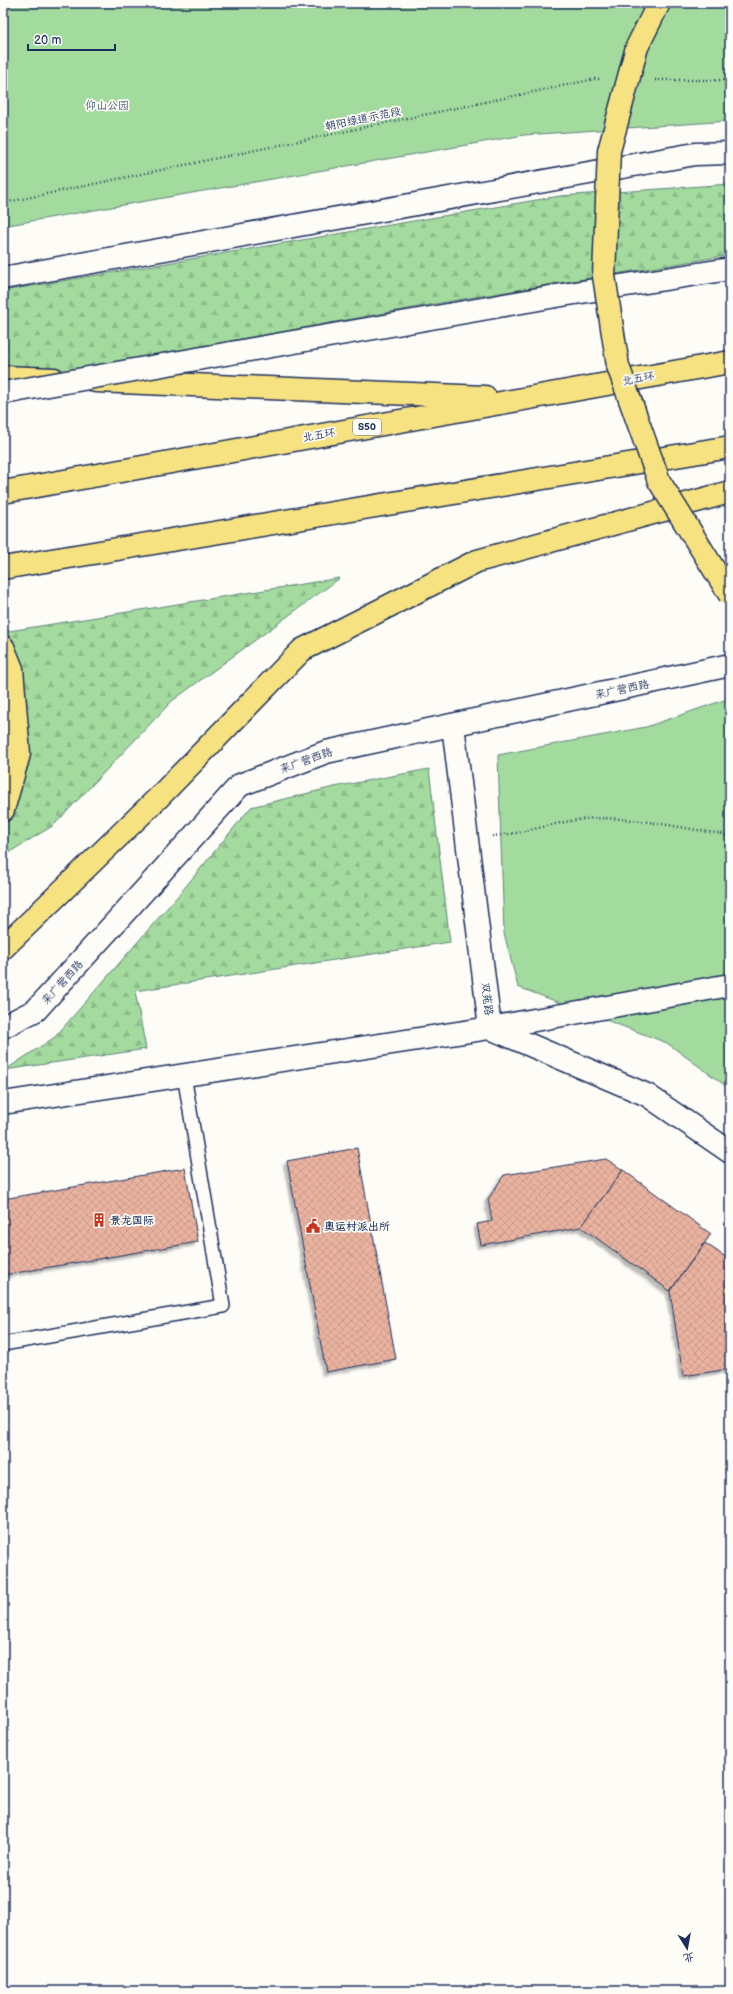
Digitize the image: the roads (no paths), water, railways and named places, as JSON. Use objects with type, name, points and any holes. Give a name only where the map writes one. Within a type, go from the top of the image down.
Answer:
[{"type":"main road","points":[[660,3],[637,47],[609,151],[604,276],[618,366],[659,481],[730,595]]},
{"type":"main road","name":"北五环","points":[[3,492],[730,362]]},
{"type":"main road","points":[[3,377],[526,399]]},
{"type":"main road","points":[[3,568],[730,447]]},
{"type":"main road","points":[[3,948],[157,799],[302,650],[477,561],[730,492]]},
{"type":"main road","points":[[3,647],[12,669],[19,754],[3,810]]},
{"type":"street","points":[[3,278],[696,154],[730,153]]},
{"type":"street","points":[[3,392],[556,296],[730,269]]},
{"type":"street","name":"来广营西路","points":[[3,1027],[36,1010],[240,785],[326,752],[730,665]]},
{"type":"street","name":"双苑路","points":[[453,725],[490,1028],[647,1095],[730,1152]]},
{"type":"street","points":[[3,1103],[490,1028],[730,985]]},
{"type":"lane","points":[[3,1344],[223,1306],[184,1075]]},
{"type":"place","name":"景龙国际","points":[[99,1220]]},
{"type":"place","name":"奥运村派出所","points":[[313,1226]]},
{"type":"park label","name":"仰山公园","points":[[107,105]]}]
